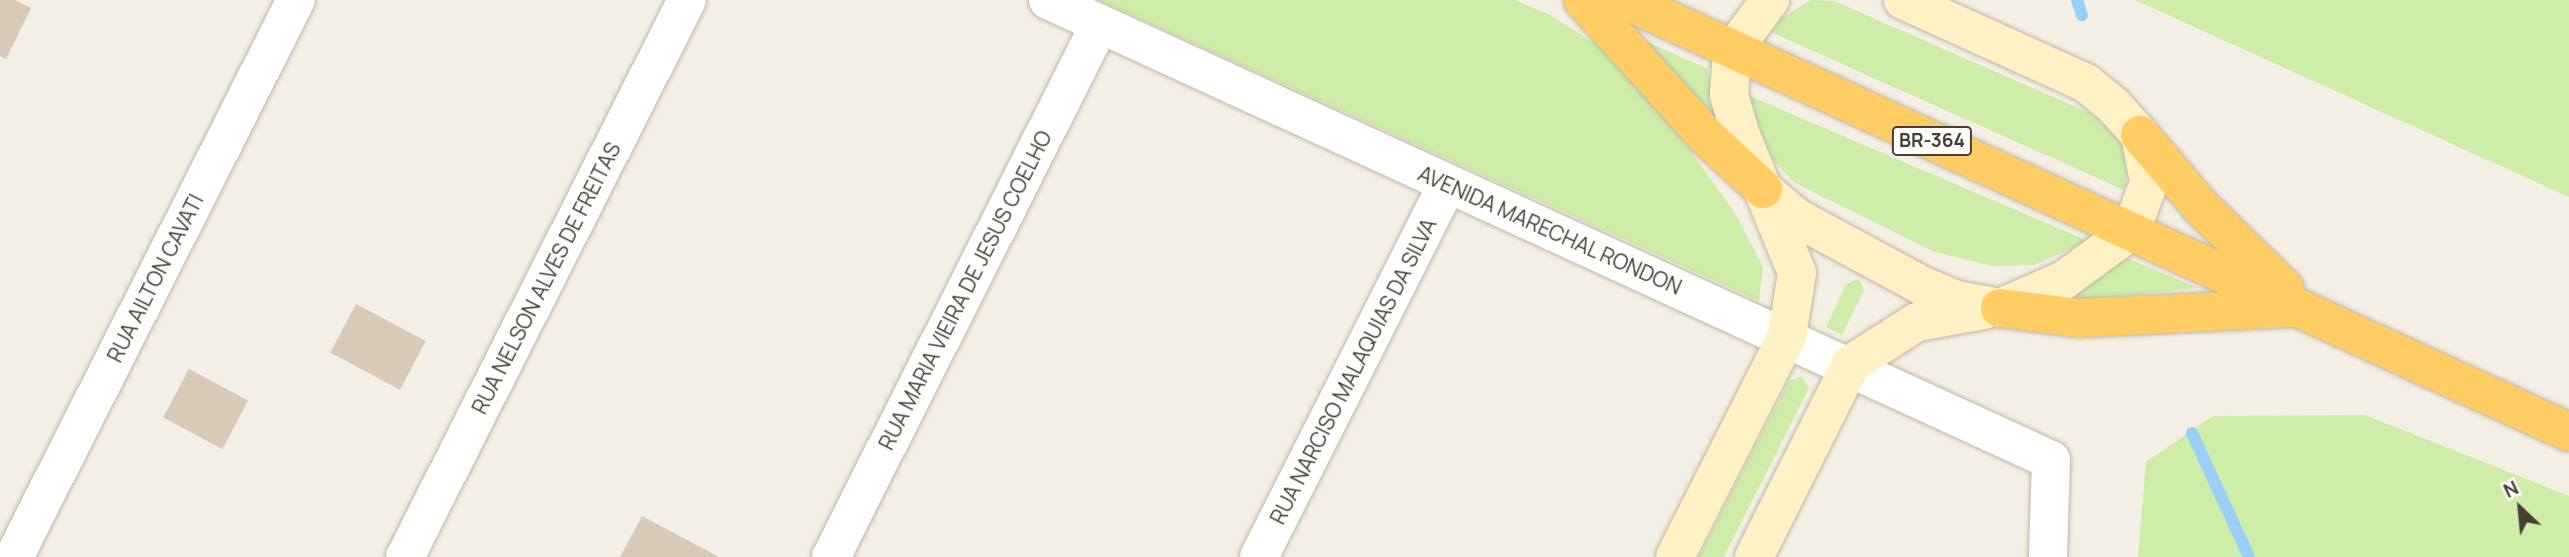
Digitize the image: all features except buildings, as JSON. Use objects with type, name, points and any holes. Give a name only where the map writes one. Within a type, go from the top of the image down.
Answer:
[{"type":"highway","points":[[1583,0],[1706,136],[1763,189]]},
{"type":"highway","name":"BR-364","points":[[1625,0],[1732,51],[2305,308],[2569,432]]},
{"type":"highway","points":[[2140,135],[2202,207],[2305,308]]},
{"type":"highway","points":[[2000,308],[2079,318],[2305,308]]},
{"type":"street","name":"RUA AILTON CAVATI","points":[[14,557],[296,0]]},
{"type":"street","name":"RUA NELSON ALVES DE FREITAS","points":[[405,557],[687,0]]},
{"type":"street","name":"AVENIDA MARECHAL RONDON","points":[[1048,0],[1447,185],[1851,364],[2051,460],[2048,557]]},
{"type":"street","points":[[1675,557],[1787,336],[1797,273],[1729,95],[1732,51],[1770,0]]},
{"type":"street","points":[[1754,557],[1851,364],[1917,322],[2000,308],[2064,279],[2131,231],[2149,182],[2140,135],[2086,83],[1903,0]]},
{"type":"street","name":"RUA MARIA VIEIRA DE JESUS COELHO","points":[[831,557],[1100,24]]},
{"type":"street","name":"RUA NARCISO MALAQUIAS DA SILVA","points":[[1259,557],[1447,185]]},
{"type":"street","points":[[1763,189],[1797,218],[1921,285],[1956,300],[2000,308]]},
{"type":"green space","points":[[1099,0],[1515,0],[1550,15],[1610,53],[1664,114],[1735,213],[1763,267],[1759,301]]},
{"type":"green space","points":[[1811,0],[1834,1],[2090,113],[2121,141],[2128,164],[2124,190],[1764,29]]},
{"type":"green space","points":[[2135,0],[2569,0],[2569,197]]},
{"type":"green space","points":[[1641,39],[1708,69],[1719,131]]},
{"type":"green space","points":[[1745,94],[2088,241],[2035,265],[1992,266],[1935,252],[1795,183],[1774,161]]},
{"type":"green space","points":[[2127,258],[2198,288],[2051,303]]},
{"type":"green space","points":[[1859,279],[1864,290],[1842,335],[1826,327],[1846,284]]},
{"type":"green space","points":[[1801,376],[1809,388],[1724,557],[1699,557],[1789,381]]},
{"type":"green space","points":[[2365,415],[2569,496],[2569,557],[2138,557],[2146,462],[2213,416]]},
{"type":"waterway","points":[[2077,0],[2082,15]]},
{"type":"waterway","points":[[2192,433],[2249,557]]}]
